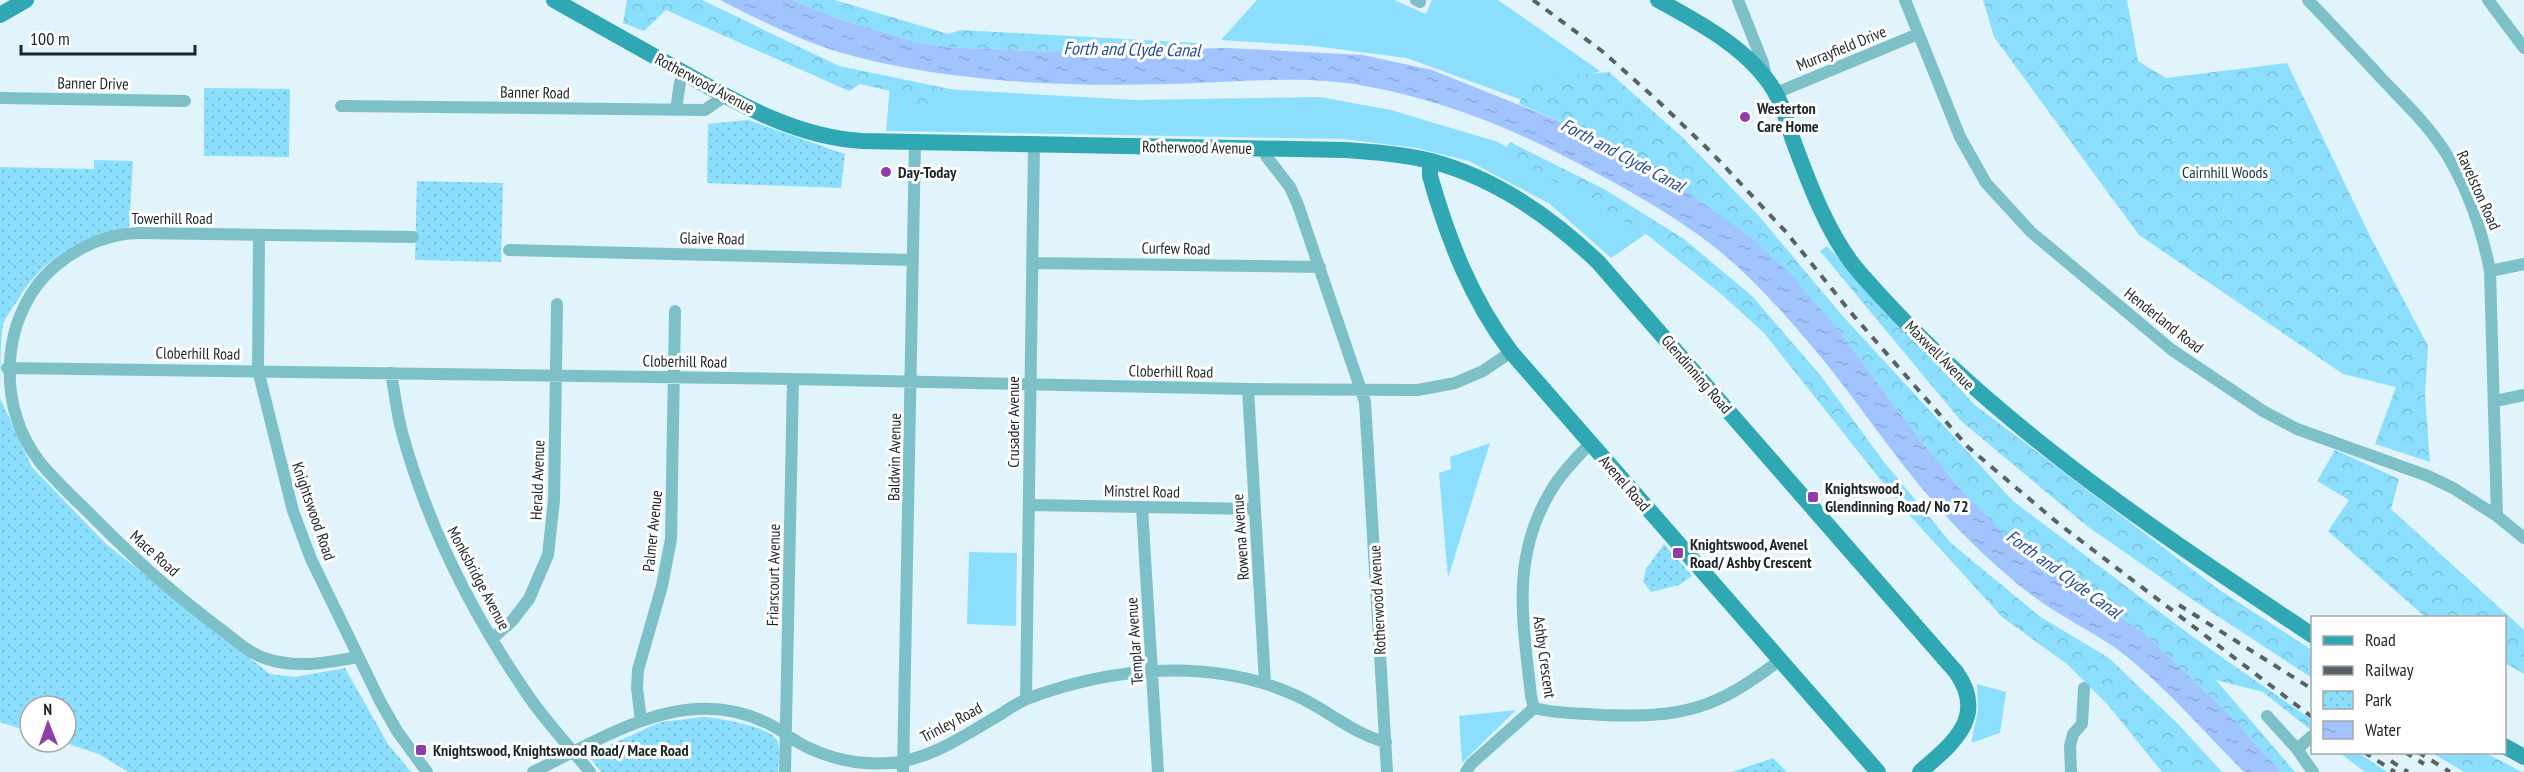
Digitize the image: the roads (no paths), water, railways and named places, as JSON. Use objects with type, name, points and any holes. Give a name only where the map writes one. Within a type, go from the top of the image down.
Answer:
[{"type":"street","points":[[0,15],[26,0]]},
{"type":"street","name":"Rotherwood Avenue","points":[[554,0],[725,96],[771,119],[822,136],[853,140],[915,142],[1263,148],[1266,156],[1290,187],[1320,267],[1361,389],[1367,416],[1388,772]]},
{"type":"street","name":"Maxwell Avenue","points":[[1658,0],[1716,35],[1754,64],[1766,79],[1776,93],[1811,188],[1829,226],[1858,272],[1956,373],[2020,429],[2093,483],[2219,573],[2311,634]]},
{"type":"street","points":[[1738,0],[1763,63],[1766,79]]},
{"type":"street","name":"Henderland Road","points":[[1905,0],[1960,137],[1986,183],[2031,232],[2172,350],[2263,411],[2297,429],[2428,476],[2453,488],[2522,534]]},
{"type":"street","name":"Ravelston Road","points":[[2308,0],[2405,102],[2446,154],[2475,215],[2490,271],[2497,516]]},
{"type":"street","points":[[2488,0],[2524,48]]},
{"type":"street","name":"Murrayfield Drive","points":[[1776,93],[1918,34]]},
{"type":"street","points":[[676,110],[680,82]]},
{"type":"street","name":"Banner Road","points":[[341,106],[705,110],[725,96]]},
{"type":"street","name":"Banner Drive","points":[[0,98],[185,101]]},
{"type":"street","name":"Baldwin Avenue","points":[[904,767],[915,142]]},
{"type":"street","name":"Crusader Avenue","points":[[1026,699],[1034,144]]},
{"type":"street","name":"Glendinning Road","points":[[1263,148],[1344,150],[1430,161],[1482,179],[1518,198],[1574,238],[1598,262],[1962,681],[1967,698],[1965,724],[1954,742],[1920,772]]},
{"type":"street","name":"Avenel Road","points":[[1430,161],[1432,184],[1460,266],[1479,305],[1511,352],[1878,772]]},
{"type":"street","name":"Towerhill Road","points":[[7,368],[11,336],[21,308],[50,270],[82,248],[110,237],[132,233],[413,237]]},
{"type":"street","name":"Knightswood Road","points":[[259,234],[258,370],[293,511],[311,559],[358,657],[397,731],[427,772]]},
{"type":"street","name":"Glaive Road","points":[[509,250],[913,260]]},
{"type":"street","name":"Curfew Road","points":[[1032,263],[1320,267]]},
{"type":"street","points":[[2490,271],[2524,264]]},
{"type":"street","name":"Herald Avenue","points":[[492,639],[512,621],[529,599],[548,555],[554,500],[557,304]]},
{"type":"street","name":"Palmer Avenue","points":[[642,721],[637,688],[638,670],[662,586],[671,539],[675,311]]},
{"type":"street","name":"Cloberhill Road","points":[[7,368],[258,370],[1248,389],[1418,390],[1455,383],[1483,371],[1511,352]]},
{"type":"street","name":"Mace Road","points":[[7,368],[8,394],[14,415],[22,435],[38,460],[132,556],[184,601],[252,653],[265,658],[292,665],[307,665],[358,657]]},
{"type":"street","name":"Monksbridge Avenue","points":[[391,373],[402,433],[436,532],[456,575],[492,639],[527,694],[590,772]]},
{"type":"street","name":"Friarscourt Avenue","points":[[785,772],[793,379]]},
{"type":"street","name":"Rowena Avenue","points":[[1248,389],[1266,683]]},
{"type":"street","points":[[2495,401],[2524,395]]},
{"type":"street","name":"Ashby Crescent","points":[[1590,443],[1552,489],[1531,533],[1526,552],[1521,594],[1534,708],[1554,712],[1668,715],[1722,699],[1746,687],[1780,660]]},
{"type":"street","name":"Minstrel Road","points":[[1029,505],[1255,509]]},
{"type":"street","name":"Templar Avenue","points":[[1142,508],[1158,772]]},
{"type":"street","name":"Trinley Road","points":[[533,772],[642,721],[680,709],[713,708],[750,716],[808,748],[844,761],[886,763],[904,767],[950,744],[1026,699],[1091,678],[1152,671],[1200,672],[1266,683],[1296,695],[1370,737],[1386,742]]},
{"type":"street","points":[[2071,772],[2070,746],[2073,734],[2082,724],[2084,688]]},
{"type":"street","points":[[1466,772],[1471,764],[1534,708]]},
{"type":"street","points":[[2267,716],[2297,749],[2313,772]]},
{"type":"street","points":[[2297,749],[2311,737]]},
{"type":"street","points":[[2506,747],[2524,757]]},
{"type":"water","name":"Forth and Clyde Canal","points":[[720,0],[792,0],[839,19],[916,42],[946,47],[1057,52],[1228,48],[1363,55],[1432,70],[1581,130],[1672,182],[1747,234],[1791,275],[1841,333],[1898,411],[1959,488],[2008,539],[2145,634],[2234,719],[2281,772],[2244,772],[2149,675],[2114,647],[2037,599],[1990,560],[1940,510],[1919,485],[1798,330],[1732,262],[1695,232],[1655,206],[1543,146],[1457,110],[1397,93],[1341,82],[1266,80],[1089,85],[1009,81],[929,72],[853,56],[818,45]]},
{"type":"railway","points":[[1533,0],[1602,51],[1711,152],[1786,232],[1853,315],[1968,447],[2059,524],[2311,716]]},
{"type":"railway","points":[[2179,605],[2311,688]]},
{"type":"railway","points":[[2367,754],[2395,772]]},
{"type":"railway","points":[[2408,754],[2424,764]]},
{"type":"railway","points":[[2421,754],[2450,772]]},
{"type":"railway","points":[[2391,761],[2408,772]]},
{"type":"place","name":"Westerton Care Home","points":[[1745,117]]},
{"type":"place","name":"Day-Today","points":[[886,172]]},
{"type":"place","name":"Knightswood, Glendinning Road/ No 72","points":[[1813,497]]},
{"type":"place","name":"Knightswood, Avenel Road/ Ashby Crescent","points":[[1678,553]]},
{"type":"place","name":"Knightswood, Knightswood Road/ Mace Road","points":[[421,750]]},
{"type":"park label","name":"Cairnhill Woods","points":[[2225,172]]}]
